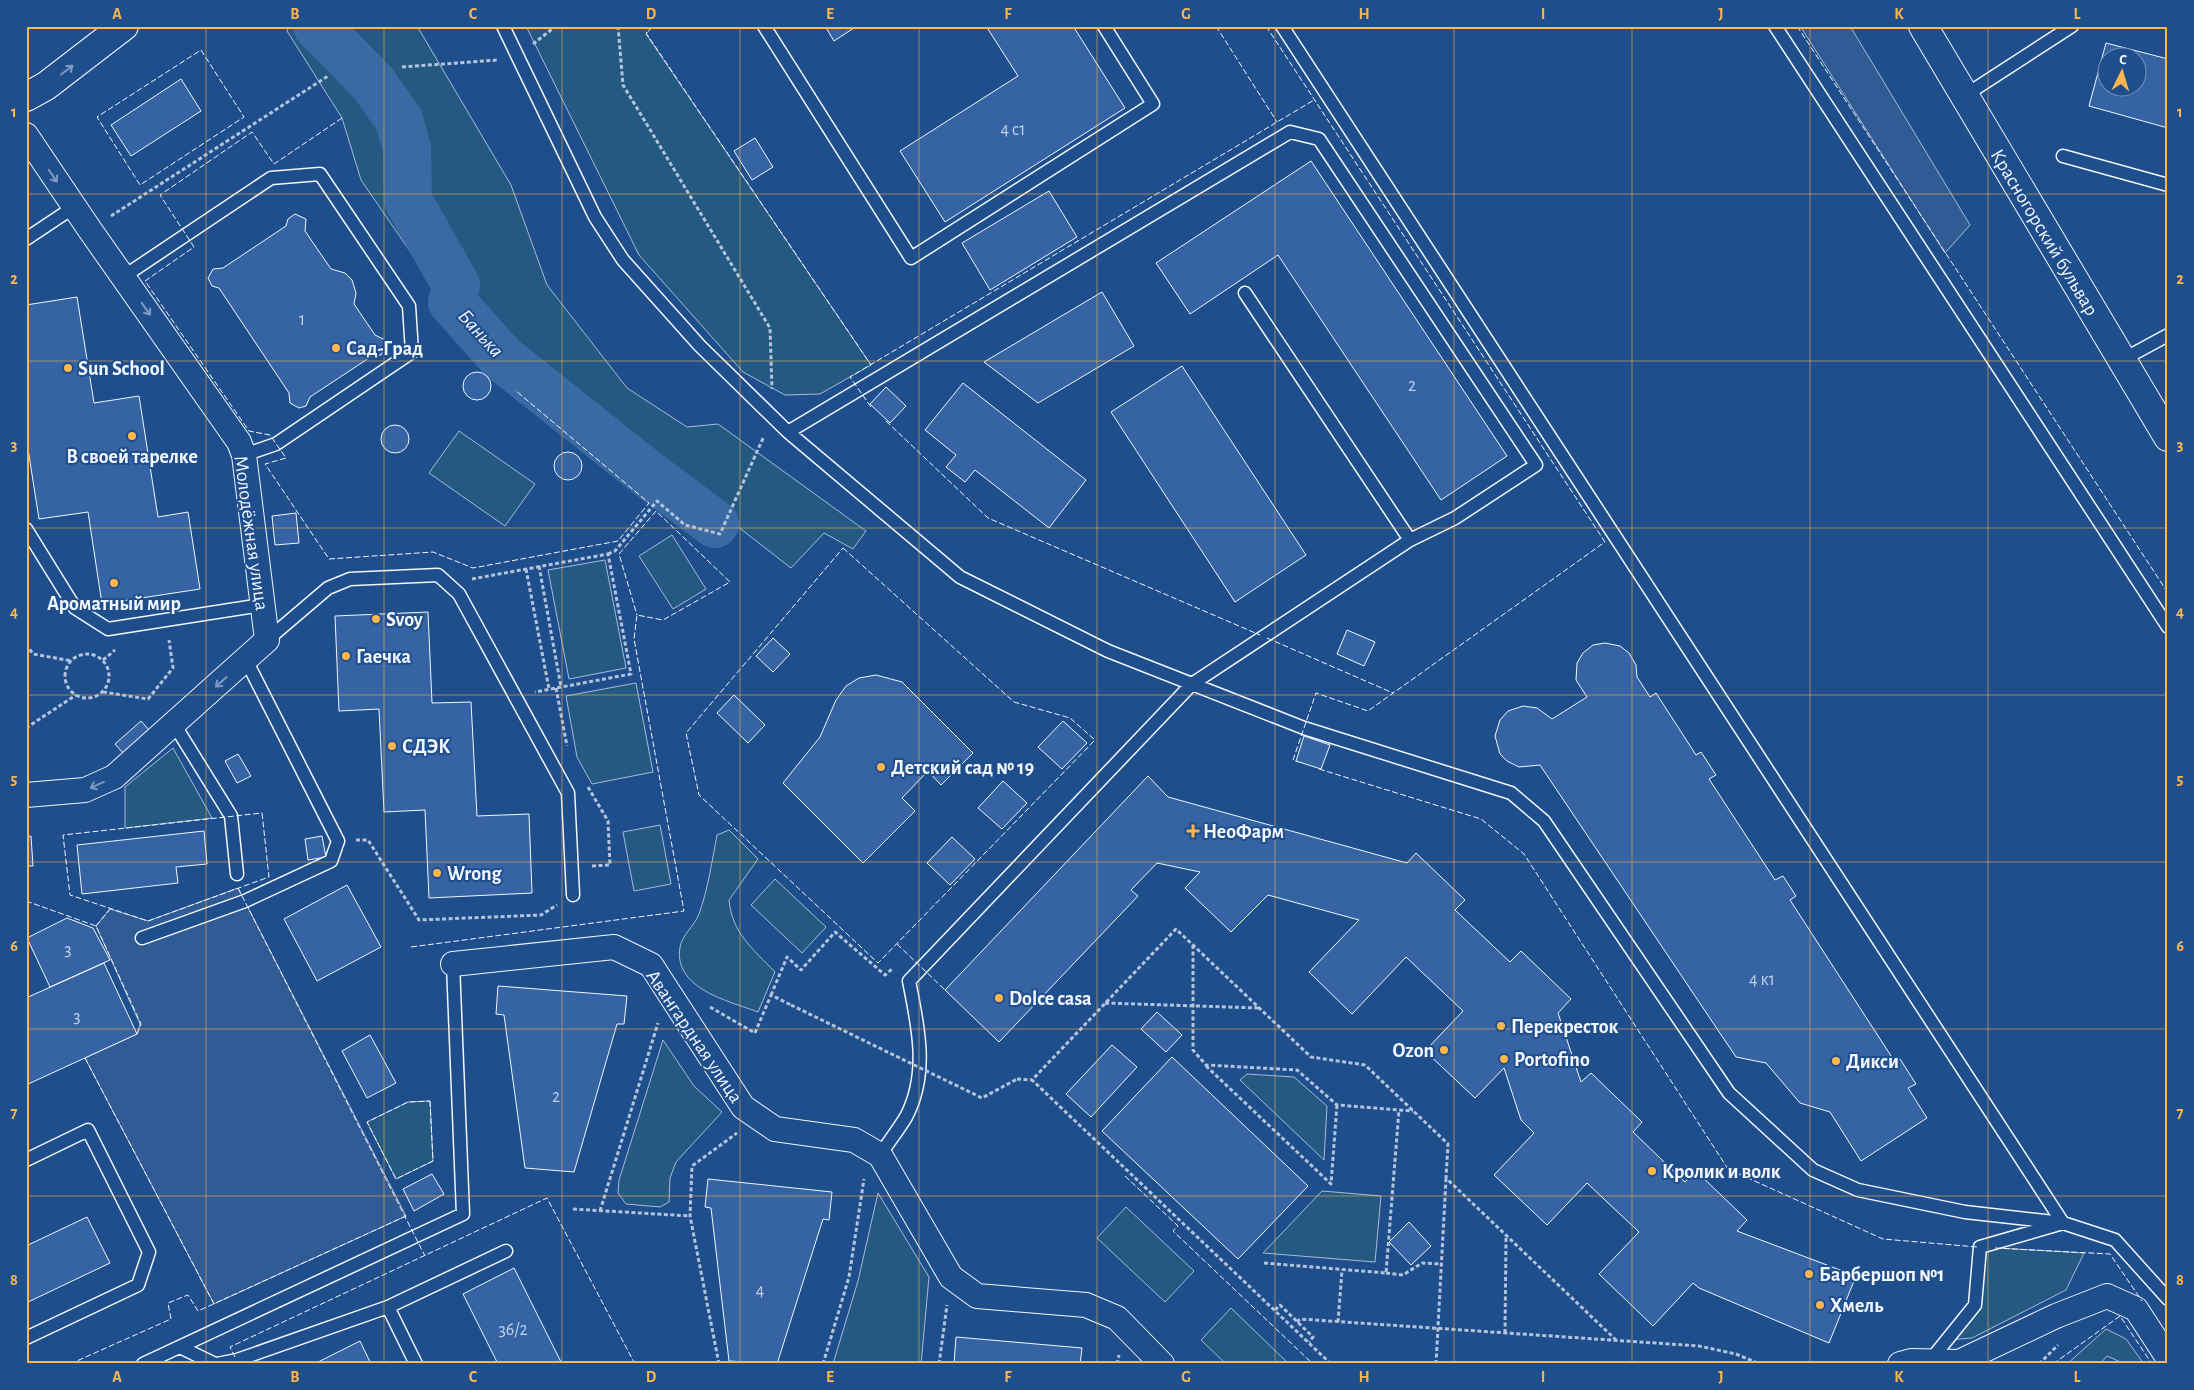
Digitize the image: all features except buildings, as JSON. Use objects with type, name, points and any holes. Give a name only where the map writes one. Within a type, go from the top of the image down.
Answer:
[{"type":"main road","points":[[26,97],[46,86],[124,26]]},
{"type":"main road","name":"Красногорский бульвар","points":[[1923,26],[2168,437]]},
{"type":"street","name":"Молодёжная улица","points":[[26,135],[74,207],[239,442],[244,456],[268,640]]},
{"type":"street","points":[[26,795],[85,790],[114,778],[268,640]]},
{"type":"street","name":"Авангардная улица","points":[[453,964],[614,947],[651,965],[743,1107],[775,1128],[854,1140],[874,1152]]},
{"type":"street","points":[[874,1152],[951,1277],[977,1296],[1086,1305],[1117,1318],[1162,1364]]},
{"type":"street","points":[[1900,1364],[1911,1361],[1959,1362],[2056,1316],[2107,1296],[2136,1309],[2168,1358]]},
{"type":"lane","points":[[503,26],[595,217],[623,260],[700,346],[772,417],[960,577],[1108,651],[1304,728],[1511,793],[1544,821],[1729,1093],[1813,1170],[1858,1190],[1965,1212],[2063,1223],[2115,1240],[2168,1299]]},
{"type":"lane","points":[[764,26],[912,258],[1153,104],[1104,26]]},
{"type":"lane","points":[[1282,26],[2063,1223]]},
{"type":"lane","points":[[1775,26],[2168,626]]},
{"type":"lane","points":[[1964,96],[2072,26]]},
{"type":"lane","points":[[788,432],[1290,132],[1319,139],[1536,465],[1456,518],[1410,540],[1192,684],[909,981],[921,1039],[918,1083],[906,1116],[874,1152]]},
{"type":"lane","points":[[2063,156],[2168,185]]},
{"type":"lane","points":[[123,277],[271,178],[320,174],[409,306],[412,352],[276,444],[244,456]]},
{"type":"lane","points":[[26,239],[74,207]]},
{"type":"lane","points":[[1245,293],[1410,540]]},
{"type":"lane","points":[[2122,360],[2168,335]]},
{"type":"lane","points":[[26,529],[75,608],[108,629],[262,605]]},
{"type":"lane","points":[[268,640],[328,588],[350,579],[438,575],[455,590],[568,793],[573,896]]},
{"type":"lane","points":[[142,938],[245,901],[331,861],[338,841],[246,660]]},
{"type":"lane","points":[[174,724],[231,816],[237,874]]},
{"type":"lane","points":[[143,1364],[463,1214],[453,964]]},
{"type":"lane","points":[[26,1160],[88,1130],[149,1252],[138,1285],[26,1338]]},
{"type":"lane","points":[[1927,1364],[1975,1305],[1980,1247],[2063,1223]]},
{"type":"lane","points":[[180,1347],[216,1364],[237,1360],[388,1308],[506,1251]]},
{"type":"lane","points":[[388,1308],[416,1364]]},
{"type":"path","points":[[402,68],[503,59],[517,56],[556,26]]},
{"type":"path","points":[[455,590],[464,581],[616,552],[657,500],[685,525],[720,534],[772,417],[770,328],[623,85],[618,26]]},
{"type":"path","points":[[90,230],[328,76]]},
{"type":"path","points":[[515,696],[631,674],[608,554]]},
{"type":"path","points":[[539,566],[561,687]]},
{"type":"path","points":[[526,569],[549,689]]},
{"type":"path","points":[[103,692],[109,676],[103,660],[87,654],[72,661],[67,668],[66,677],[67,685],[76,695],[88,698],[103,692],[148,699],[173,668],[166,620]]},
{"type":"path","points":[[160,643],[169,642]]},
{"type":"path","points":[[26,644],[33,654],[72,661]]},
{"type":"path","points":[[103,660],[113,650],[122,649]]},
{"type":"path","points":[[26,728],[76,695]]},
{"type":"path","points":[[338,841],[368,840],[419,920],[541,915],[573,896]]},
{"type":"path","points":[[1032,1080],[1176,928],[1311,1057],[1365,1065],[1448,1144],[1436,1364]]},
{"type":"path","points":[[600,1211],[670,995],[683,992],[755,1032],[787,957],[801,970],[835,932],[885,976],[895,965]]},
{"type":"path","points":[[1193,945],[1193,1050],[1206,1065],[1331,1184],[1337,1105]]},
{"type":"path","points":[[771,996],[982,1098],[1017,1079],[1032,1080],[1331,1364]]},
{"type":"path","points":[[1105,1003],[1259,1008]]},
{"type":"path","points":[[1206,1065],[1297,1070],[1337,1105],[1413,1111]]},
{"type":"path","points":[[1386,1273],[1399,1110]]},
{"type":"path","points":[[719,1364],[690,1216],[692,1166],[758,1118]]},
{"type":"path","points":[[823,1364],[849,1277],[874,1152]]},
{"type":"path","points":[[1446,1178],[1616,1340]]},
{"type":"path","points":[[573,1209],[690,1216]]},
{"type":"path","points":[[1505,1333],[1506,1236]]},
{"type":"path","points":[[1264,1263],[1403,1275],[1422,1263],[1441,1264]]},
{"type":"path","points":[[1338,1322],[1342,1270]]},
{"type":"path","points":[[939,1364],[951,1277]]},
{"type":"path","points":[[1275,1310],[1280,1306],[1297,1322],[1313,1338],[1308,1342]]},
{"type":"path","points":[[1297,1322],[1300,1319],[1699,1346],[1736,1354],[1760,1364]]},
{"type":"shaded area","points":[[289,26],[417,26],[511,185],[547,285],[627,388],[687,427],[718,424],[866,531],[853,549],[824,533],[791,568],[580,404],[515,390],[447,305],[361,180],[342,118],[287,31]]},
{"type":"shaded area","points":[[526,26],[653,26],[646,34],[871,365],[820,394],[785,395],[743,372],[639,255]]},
{"type":"shaded area","points":[[1800,26],[1850,26],[1970,225],[1945,253]]},
{"type":"shaded area","points":[[459,431],[535,484],[505,526],[429,473]]},
{"type":"shaded area","points":[[672,535],[706,589],[673,609],[639,556]]},
{"type":"shaded area","points":[[605,560],[626,668],[569,679],[548,570]]},
{"type":"shaded area","points":[[636,683],[653,772],[592,784],[577,757],[566,696]]},
{"type":"shaded area","points":[[173,748],[212,818],[125,828],[125,787]]},
{"type":"shaded area","points":[[660,825],[671,884],[634,891],[623,832]]},
{"type":"shaded area","points":[[729,830],[758,859],[729,900],[734,922],[739,931],[775,972],[758,1012],[719,998],[706,991],[694,983],[685,973],[680,961],[681,943],[697,918],[702,904],[710,875],[717,835]]},
{"type":"shaded area","points":[[775,879],[826,927],[802,953],[751,905]]},
{"type":"shaded area","points":[[238,888],[406,1216],[214,1304],[85,1058],[137,1034],[140,1024],[96,926],[110,909],[148,921]]},
{"type":"shaded area","points":[[663,1040],[694,1086],[722,1112],[676,1162],[670,1178],[669,1202],[660,1207],[626,1204],[618,1193],[619,1180]]},
{"type":"shaded area","points":[[1247,1074],[1294,1077],[1327,1106],[1324,1160],[1240,1080]]},
{"type":"shaded area","points":[[430,1101],[433,1161],[396,1179],[367,1122],[408,1102]]},
{"type":"shaded area","points":[[1322,1191],[1381,1196],[1375,1262],[1263,1253]]},
{"type":"shaded area","points":[[878,1193],[929,1277],[921,1364],[833,1364],[858,1281]]},
{"type":"shaded area","points":[[1126,1207],[1194,1271],[1165,1302],[1097,1238]]},
{"type":"shaded area","points":[[1980,1247],[2084,1253],[2066,1290],[1972,1338],[1947,1340],[1975,1305]]},
{"type":"shaded area","points":[[1231,1308],[1289,1364],[1226,1364],[1201,1340]]},
{"type":"shaded area","points":[[2106,1329],[2126,1339],[2144,1364],[2125,1364],[2107,1356],[2100,1364],[2067,1364]]},
{"type":"waterway","name":"Банька","points":[[317,26],[373,83],[399,120],[407,149],[408,200],[456,285],[452,302],[502,358],[644,471],[715,524]]},
{"type":"fence","points":[[653,26],[646,33],[871,365]]},
{"type":"fence","points":[[1216,26],[1277,122]]},
{"type":"fence","points":[[1266,26],[1605,542],[1368,711],[1316,693],[1293,760],[1298,762]]},
{"type":"fence","points":[[1797,26],[2168,593]]},
{"type":"fence","points":[[201,50],[244,117],[140,185],[97,117],[201,50]]},
{"type":"fence","points":[[871,407],[850,377],[1314,100]]},
{"type":"fence","points":[[342,118],[274,164],[252,132],[160,195],[194,247],[145,281],[249,431],[270,435],[286,458],[265,464],[329,559],[433,552],[473,568],[618,541],[649,503],[515,390]]},
{"type":"fence","points":[[886,421],[988,518],[1260,635]]},
{"type":"fence","points":[[411,947],[684,911],[634,639],[637,615],[663,620],[730,582],[656,511],[619,554],[637,615]]},
{"type":"fence","points":[[843,548],[1014,702],[1070,718],[1095,740],[878,963],[699,795],[686,733],[843,548]]},
{"type":"fence","points":[[1267,638],[1393,693]]},
{"type":"fence","points":[[1319,769],[1481,819],[1524,854],[1728,1169],[1883,1239],[1977,1247]]},
{"type":"fence","points":[[262,813],[269,877],[148,921],[70,895],[63,835],[262,813]]},
{"type":"fence","points":[[238,888],[425,1256]]},
{"type":"fence","points":[[26,901],[96,926],[141,1024],[137,1034]]},
{"type":"fence","points":[[96,926],[110,909]]},
{"type":"fence","points":[[897,944],[945,990]]},
{"type":"fence","points":[[85,1058],[214,1304]]},
{"type":"fence","points":[[430,1101],[433,1161],[396,1179],[367,1122],[408,1102],[430,1101]]},
{"type":"fence","points":[[1125,1176],[1178,1226],[1173,1231],[1313,1364]]},
{"type":"fence","points":[[235,1357],[230,1347],[547,1198],[635,1364]]},
{"type":"fence","points":[[70,1364],[171,1319],[168,1303],[188,1295],[198,1311],[406,1216]]},
{"type":"fence","points":[[1995,1248],[2110,1254],[2142,1301]]},
{"type":"fence","points":[[2053,1364],[2120,1316],[2152,1364]]},
{"type":"place","name":"Сад-Град","points":[[336,348]]},
{"type":"place","name":"Sun School","points":[[68,368]]},
{"type":"place","name":"В своей тарелке","points":[[132,436]]},
{"type":"place","name":"Ароматный мир","points":[[114,583]]},
{"type":"place","name":"Svoy","points":[[376,619]]},
{"type":"place","name":"Гаечка","points":[[346,656]]},
{"type":"place","name":"СДЭК","points":[[392,746]]},
{"type":"place","name":"Детский сад № 19","points":[[881,767]]},
{"type":"place","name":"НеоФарм","points":[[1193,831]]},
{"type":"place","name":"Wrong","points":[[437,873]]},
{"type":"place","name":"Dolce casa","points":[[999,998]]},
{"type":"place","name":"Перекресток","points":[[1501,1026]]},
{"type":"place","name":"Ozon","points":[[1444,1050]]},
{"type":"place","name":"Portofino","points":[[1504,1059]]},
{"type":"place","name":"Дикси","points":[[1836,1061]]},
{"type":"place","name":"Кролик и волк","points":[[1652,1171]]},
{"type":"place","name":"Барбершоп №1","points":[[1809,1274]]},
{"type":"place","name":"Хмель","points":[[1820,1305]]}]
